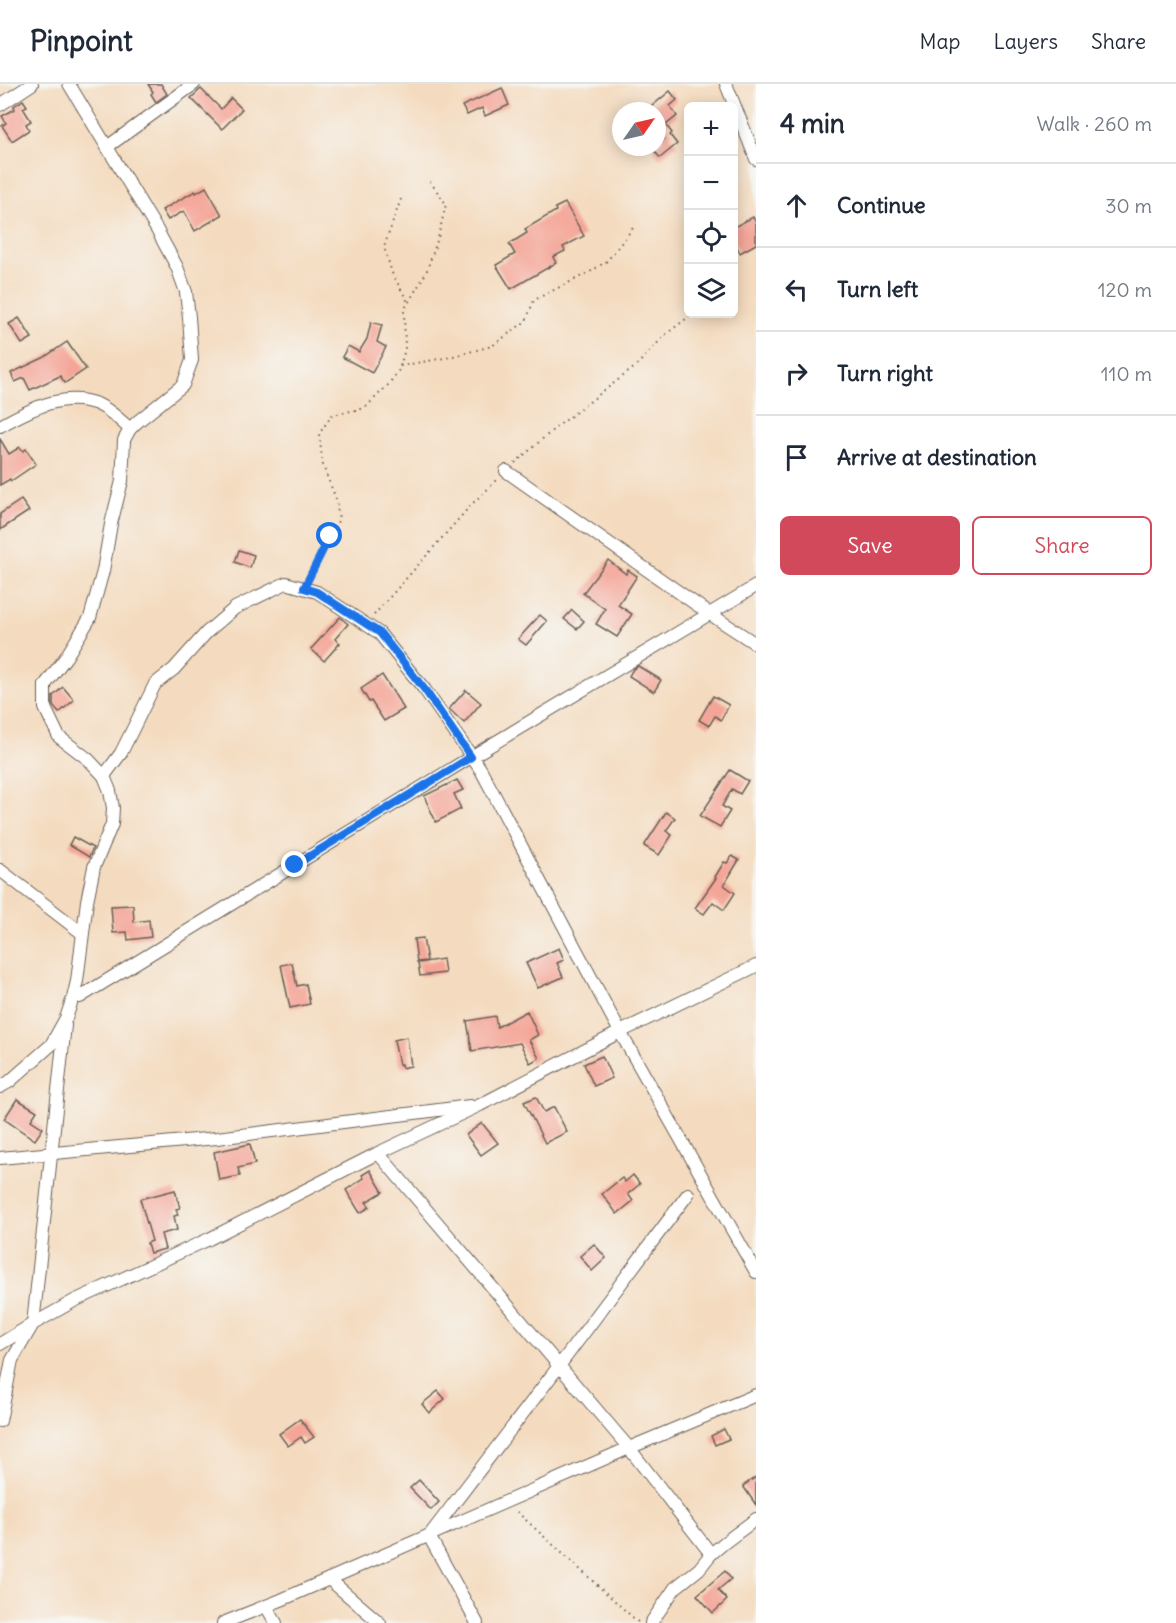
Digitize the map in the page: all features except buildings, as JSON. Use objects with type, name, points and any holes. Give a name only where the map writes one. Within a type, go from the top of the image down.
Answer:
[{"type":"street","points":[[0,105],[32,84]]},
{"type":"street","points":[[0,1087],[9,1082],[51,1045],[66,1018],[75,990],[94,867],[112,824],[113,808],[104,776],[88,759],[59,737],[45,708],[45,685],[66,657],[90,618],[103,571],[111,524],[122,481],[124,440],[137,422],[183,385],[192,360],[186,292],[177,267],[69,84]]},
{"type":"street","points":[[107,147],[194,84]]},
{"type":"street","points":[[726,84],[756,159]]},
{"type":"street","points":[[0,426],[24,413],[62,399],[98,404],[130,429]]},
{"type":"street","points":[[506,471],[756,644]]},
{"type":"street","points":[[104,776],[121,753],[155,684],[174,669],[207,632],[235,608],[286,583],[317,592],[380,633],[419,682],[481,770],[620,1032],[756,1272]]},
{"type":"street","points":[[80,997],[471,757],[756,586]]},
{"type":"street","points":[[0,870],[82,933]]},
{"type":"street","points":[[0,1344],[74,1301],[209,1239],[756,966]]},
{"type":"street","points":[[0,1420],[12,1360],[33,1324],[66,1018]]},
{"type":"street","points":[[0,1158],[217,1138],[480,1105]]},
{"type":"street","points":[[378,1153],[629,1448],[711,1554]]},
{"type":"street","points":[[429,1536],[688,1194]]},
{"type":"street","points":[[222,1623],[756,1395]]},
{"type":"street","points":[[651,1623],[675,1588],[699,1569],[711,1554],[756,1520]]},
{"type":"street","points":[[429,1536],[477,1623]]},
{"type":"street","points":[[329,1579],[381,1623]]},
{"type":"street","points":[[266,1606],[276,1623]]},
{"type":"path","points":[[304,588],[339,519],[336,499],[322,466],[319,434],[332,415],[365,408],[388,385],[399,370],[405,349],[404,310],[426,273],[446,204],[429,180]]},
{"type":"path","points":[[401,199],[384,247],[392,273],[409,302]]},
{"type":"path","points":[[400,366],[450,357],[492,346],[526,321],[534,300],[607,261],[633,228]]},
{"type":"path","points":[[366,624],[471,505],[506,471],[554,429],[635,367],[665,335],[687,318]]},
{"type":"path","points":[[506,1502],[640,1623]]},
{"type":"route","points":[[295,865],[471,757],[425,690],[380,633],[317,592],[304,588],[330,536]]}]
